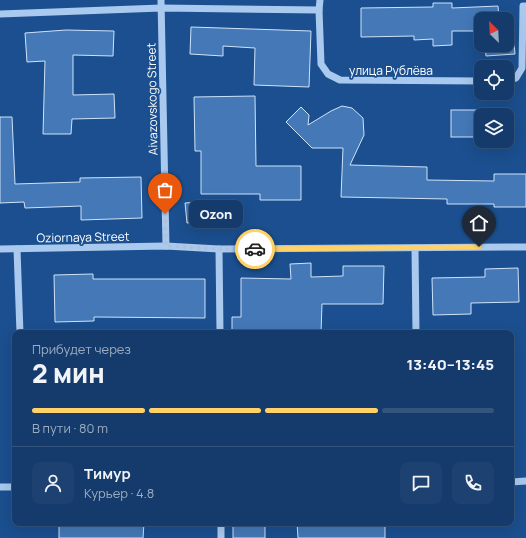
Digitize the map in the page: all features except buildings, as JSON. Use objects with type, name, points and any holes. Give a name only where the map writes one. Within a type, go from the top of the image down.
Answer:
[{"type":"street","name":"Aivazovskogo Street","points":[[161,0],[166,246]]},
{"type":"street","name":"улица Рублёва","points":[[320,0],[321,64],[328,74],[340,80],[474,81]]},
{"type":"street","points":[[514,78],[516,78],[522,68],[524,4]]},
{"type":"street","points":[[0,14],[161,8],[319,10]]},
{"type":"street","name":"Oziornaya Street","points":[[0,249],[166,246],[219,249],[526,247]]},
{"type":"street","points":[[18,248],[20,330]]},
{"type":"street","points":[[415,248],[416,330]]},
{"type":"street","points":[[219,249],[220,330]]},
{"type":"street","points":[[514,482],[526,481]]},
{"type":"street","points":[[0,487],[12,487]]},
{"type":"street","points":[[220,526],[221,538]]},
{"type":"way so far","points":[[165,214],[166,246],[219,249],[255,249]]},
{"type":"place","name":"Ozon","points":[[165,214]]},
{"type":"route","points":[[255,249],[479,247]]}]
